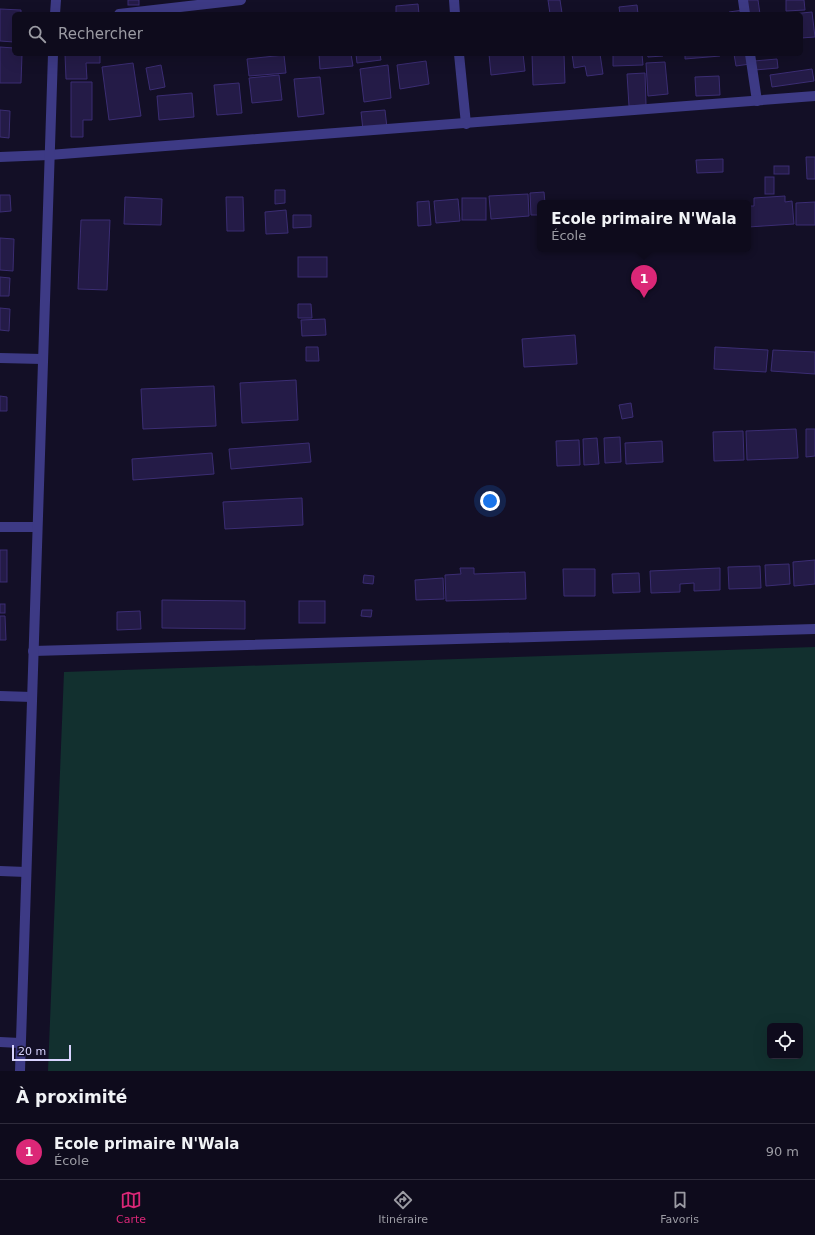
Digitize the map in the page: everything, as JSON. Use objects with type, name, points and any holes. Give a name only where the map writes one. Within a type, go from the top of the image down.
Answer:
[{"type":"street","points":[[55,12],[56,0]]},
{"type":"street","points":[[136,12],[241,0]]},
{"type":"street","points":[[454,0],[456,12]]},
{"type":"street","points":[[743,0],[745,12]]},
{"type":"street","points":[[20,1071],[53,56]]},
{"type":"street","points":[[459,56],[466,124]]},
{"type":"street","points":[[750,56],[757,101]]},
{"type":"street","points":[[0,157],[49,155],[466,124],[613,111],[815,96]]},
{"type":"street","points":[[0,358],[42,359]]},
{"type":"street","points":[[0,527],[37,527]]},
{"type":"street","points":[[33,651],[815,629]]},
{"type":"street","points":[[0,696],[32,697]]},
{"type":"street","points":[[0,872],[26,872]]},
{"type":"street","points":[[0,1042],[20,1043]]},
{"type":"green space","points":[[815,647],[815,1071],[48,1071],[64,672]]},
{"type":"building","points":[[128,0],[139,0],[139,5],[128,5]]},
{"type":"building","points":[[548,0],[560,0],[562,12],[550,12]]},
{"type":"building","points":[[746,0],[758,0],[760,12],[748,12]]},
{"type":"building","points":[[786,0],[804,0],[805,10],[786,11]]},
{"type":"building","points":[[418,4],[419,12],[396,12],[396,6]]},
{"type":"building","points":[[637,5],[638,12],[620,12],[619,7]]},
{"type":"building","points":[[0,9],[21,10],[21,12],[12,12],[12,42],[0,41]]},
{"type":"building","points":[[743,10],[743,12],[729,12]]},
{"type":"building","points":[[812,12],[815,37],[803,38],[803,13]]},
{"type":"building","points":[[0,47],[12,48],[12,56],[22,56],[21,83],[0,83]]},
{"type":"building","points":[[65,56],[100,56],[100,63],[86,63],[87,79],[66,79]]},
{"type":"building","points":[[284,56],[286,73],[249,76],[247,59]]},
{"type":"building","points":[[319,56],[351,56],[353,66],[320,69]]},
{"type":"building","points":[[356,56],[380,56],[381,60],[357,63]]},
{"type":"building","points":[[489,56],[523,56],[525,71],[491,75]]},
{"type":"building","points":[[532,56],[564,56],[565,83],[533,85]]},
{"type":"building","points":[[572,56],[600,56],[603,74],[587,76],[585,66],[574,68]]},
{"type":"building","points":[[613,56],[642,56],[643,65],[613,66]]},
{"type":"building","points":[[685,56],[720,56],[685,59]]},
{"type":"building","points":[[734,56],[749,56],[750,64],[736,66]]},
{"type":"building","points":[[777,59],[778,68],[755,70],[754,61]]},
{"type":"building","points":[[426,61],[429,84],[400,89],[397,65]]},
{"type":"building","points":[[665,62],[668,94],[648,96],[646,63]]},
{"type":"building","points":[[133,63],[141,116],[109,120],[102,67]]},
{"type":"building","points":[[161,65],[165,87],[150,90],[146,68]]},
{"type":"building","points":[[388,65],[391,98],[364,102],[360,69]]},
{"type":"building","points":[[812,69],[814,81],[772,87],[770,75]]},
{"type":"building","points":[[645,73],[646,105],[629,106],[627,74]]},
{"type":"building","points":[[279,75],[282,100],[252,103],[249,78]]},
{"type":"building","points":[[719,76],[720,95],[696,96],[695,77]]},
{"type":"building","points":[[320,77],[324,114],[298,117],[294,79]]},
{"type":"building","points":[[71,82],[92,82],[92,120],[83,120],[83,137],[71,137]]},
{"type":"building","points":[[239,83],[242,113],[217,115],[214,85]]},
{"type":"building","points":[[192,93],[194,117],[159,120],[157,96]]},
{"type":"building","points":[[0,110],[10,111],[9,138],[0,137]]},
{"type":"building","points":[[385,110],[387,128],[363,130],[361,112]]},
{"type":"building","points":[[806,157],[815,157],[815,179],[807,179]]},
{"type":"building","points":[[723,159],[723,172],[697,173],[696,160]]},
{"type":"building","points":[[774,166],[789,166],[789,174],[774,174]]},
{"type":"building","points":[[765,177],[774,177],[774,194],[765,194]]},
{"type":"building","points":[[275,190],[285,190],[285,203],[275,204]]},
{"type":"building","points":[[544,192],[545,200],[537,200],[537,215],[531,215],[530,193]]},
{"type":"building","points":[[528,194],[529,216],[491,219],[489,196]]},
{"type":"building","points":[[0,195],[10,195],[11,211],[0,212]]},
{"type":"building","points":[[785,196],[785,202],[792,201],[794,224],[751,227],[751,206],[754,206],[754,198]]},
{"type":"building","points":[[125,197],[162,199],[161,225],[124,224]]},
{"type":"building","points":[[226,197],[243,197],[244,231],[227,231]]},
{"type":"building","points":[[462,198],[486,198],[486,220],[462,220]]},
{"type":"building","points":[[458,199],[460,221],[436,223],[434,201]]},
{"type":"building","points":[[429,201],[431,225],[418,226],[417,202]]},
{"type":"building","points":[[815,202],[815,225],[796,225],[796,203]]},
{"type":"building","points":[[286,210],[288,233],[266,234],[265,212]]},
{"type":"building","points":[[293,215],[311,215],[311,227],[293,228]]},
{"type":"building","points":[[81,220],[110,220],[107,290],[78,289]]},
{"type":"building","points":[[0,238],[14,239],[13,271],[0,270]]},
{"type":"building","points":[[298,257],[327,257],[327,277],[298,277]]},
{"type":"building","points":[[0,277],[10,278],[9,296],[0,296]]},
{"type":"building","points":[[298,304],[311,304],[312,318],[298,318]]},
{"type":"building","points":[[0,308],[10,309],[9,331],[0,330]]},
{"type":"building","points":[[325,319],[326,335],[302,336],[301,320]]},
{"type":"building","points":[[575,335],[577,364],[524,367],[522,339]]},
{"type":"building","points":[[306,347],[318,347],[319,361],[306,361]]},
{"type":"building","points":[[715,347],[768,350],[766,372],[714,369]]},
{"type":"building","points":[[773,350],[815,352],[815,374],[771,371]]},
{"type":"building","points":[[296,380],[298,420],[242,423],[240,383]]},
{"type":"building","points":[[214,386],[216,426],[143,429],[141,389]]},
{"type":"building","points":[[0,396],[7,397],[7,411],[0,411]]},
{"type":"building","points":[[631,403],[633,417],[622,419],[619,405]]},
{"type":"building","points":[[796,429],[798,458],[747,460],[746,431]]},
{"type":"building","points":[[806,429],[815,429],[815,456],[806,457]]},
{"type":"building","points":[[743,431],[744,460],[714,461],[713,432]]},
{"type":"building","points":[[620,437],[621,462],[605,463],[604,438]]},
{"type":"building","points":[[597,438],[599,464],[584,465],[583,439]]},
{"type":"building","points":[[579,440],[580,465],[557,466],[556,441]]},
{"type":"building","points":[[662,441],[663,462],[626,464],[625,443]]},
{"type":"building","points":[[309,443],[311,462],[231,469],[229,449]]},
{"type":"building","points":[[212,453],[214,474],[133,480],[132,459]]},
{"type":"building","points":[[302,498],[303,525],[225,529],[223,502]]},
{"type":"building","points":[[0,550],[7,550],[7,582],[0,582]]},
{"type":"building","points":[[815,560],[815,584],[794,586],[793,562]]},
{"type":"building","points":[[789,564],[790,584],[766,586],[765,565]]},
{"type":"building","points":[[760,566],[761,588],[729,589],[728,567]]},
{"type":"building","points":[[460,568],[474,568],[474,574],[525,572],[526,599],[446,601],[445,575],[461,574]]},
{"type":"building","points":[[720,568],[720,590],[694,591],[694,583],[680,584],[680,592],[651,593],[650,571]]},
{"type":"building","points":[[563,569],[595,569],[595,596],[564,596]]},
{"type":"building","points":[[639,573],[640,592],[613,593],[612,574]]},
{"type":"building","points":[[364,575],[374,576],[373,584],[363,583]]},
{"type":"building","points":[[443,578],[444,599],[416,600],[415,580]]},
{"type":"building","points":[[162,600],[245,601],[245,629],[162,628]]},
{"type":"building","points":[[299,601],[325,601],[325,623],[299,623]]},
{"type":"building","points":[[0,604],[5,604],[5,613],[0,613]]},
{"type":"building","points":[[362,610],[372,610],[371,617],[361,616]]},
{"type":"building","points":[[140,611],[141,629],[117,630],[117,612]]},
{"type":"building","points":[[0,616],[5,616],[6,640],[0,640]]},
{"type":"place","name":"Ecole primaire N'Wala","points":[[644,298]]}]
